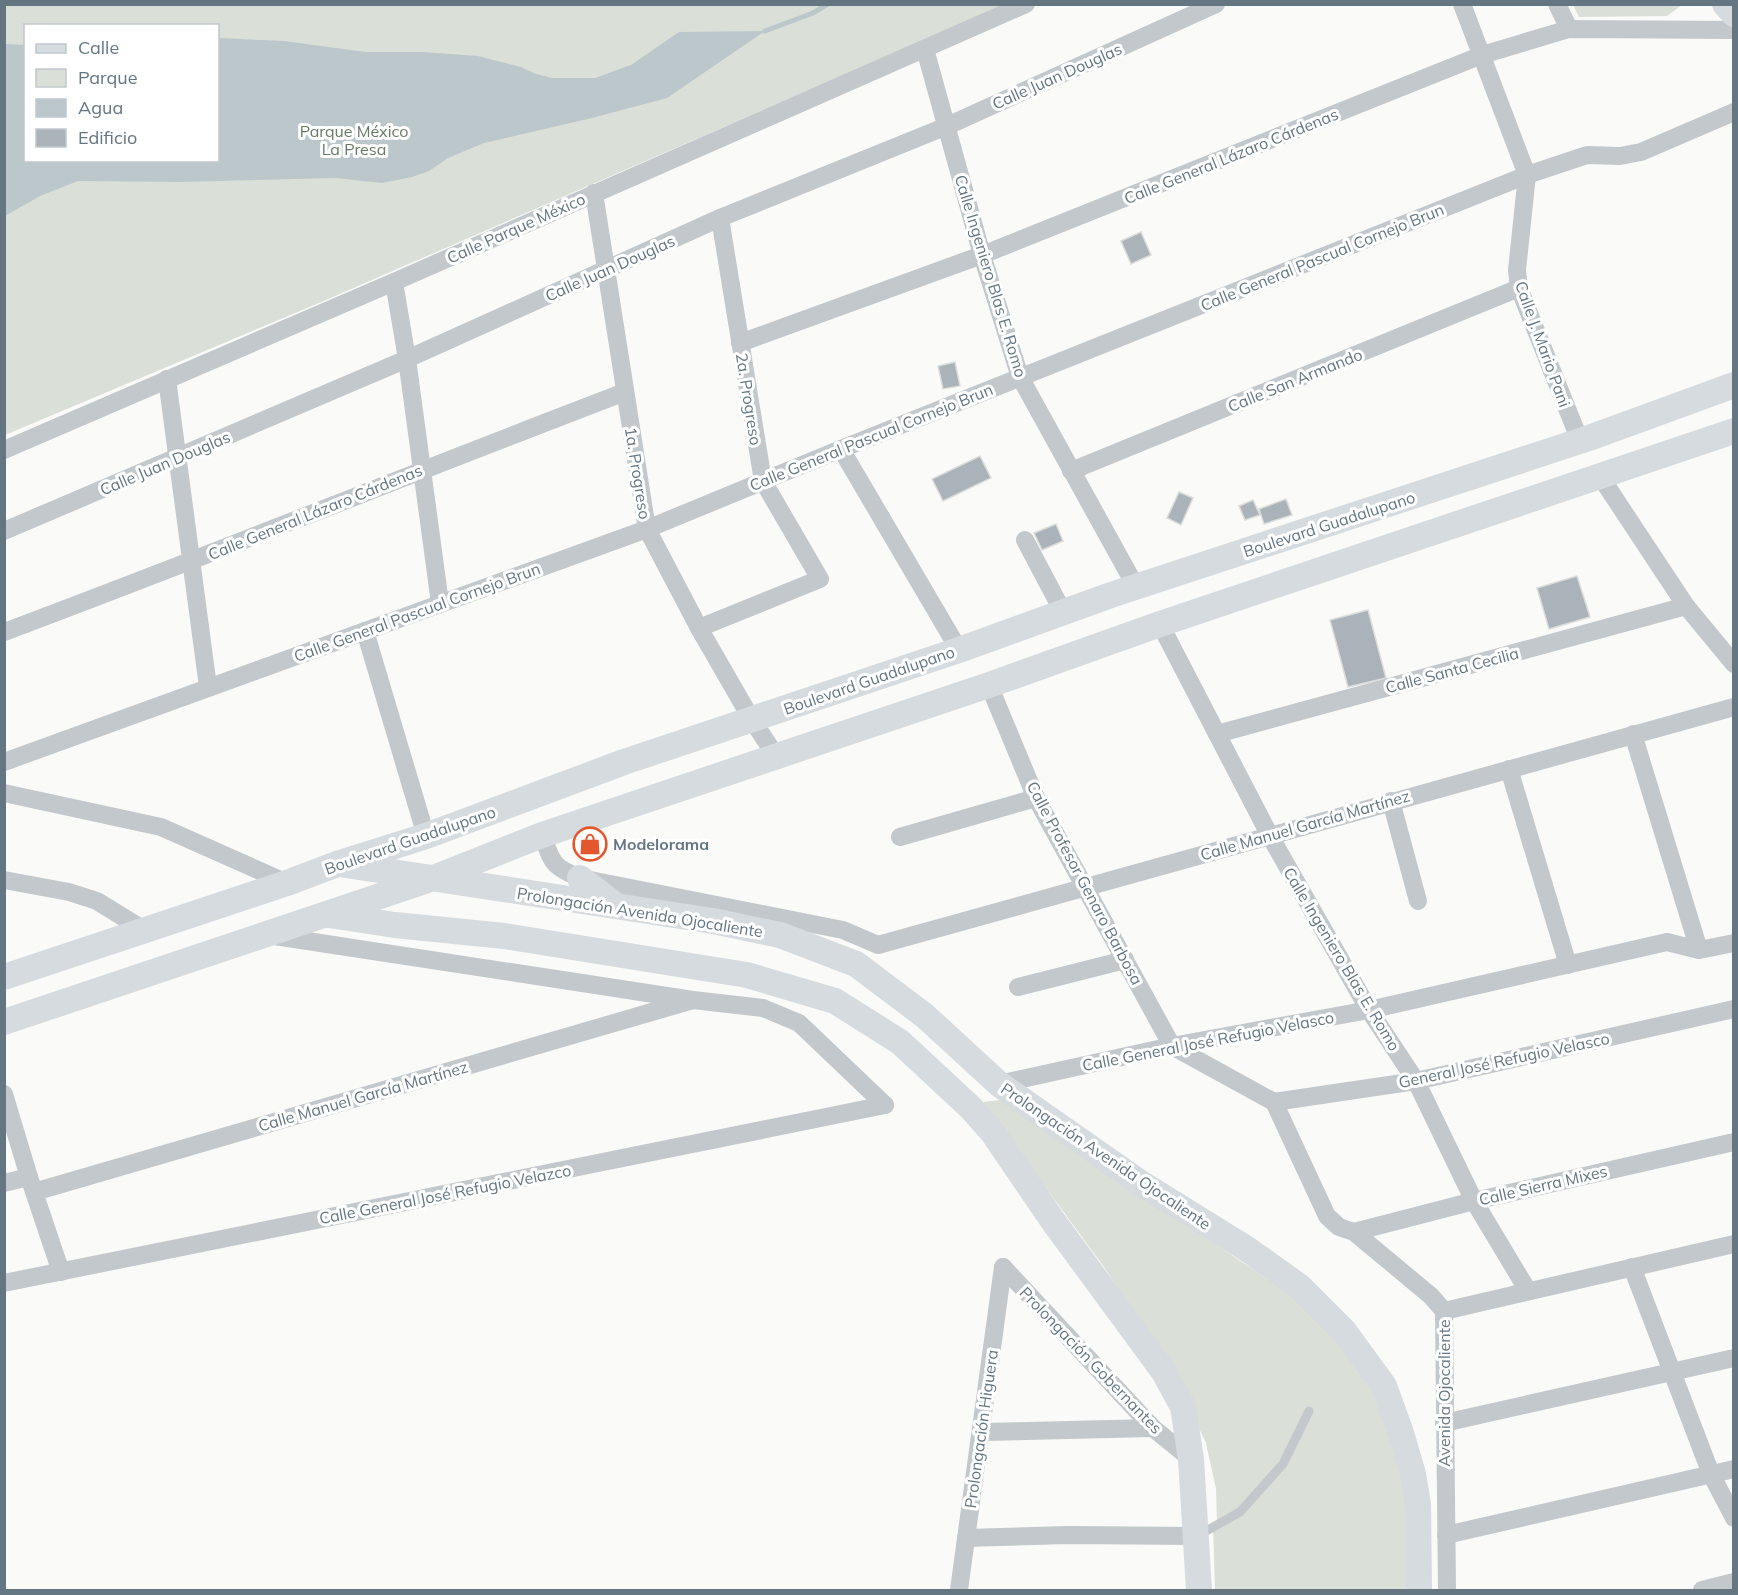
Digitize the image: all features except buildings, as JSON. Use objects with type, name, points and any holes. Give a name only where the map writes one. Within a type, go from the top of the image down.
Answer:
[{"type":"main road","points":[[1725,4],[1734,14]]},
{"type":"main road","name":"Boulevard Guadalupano","points":[[4,977],[426,836],[624,762],[959,650],[1136,587],[1580,441],[1734,385]]},
{"type":"main road","points":[[431,879],[542,835],[1734,431]]},
{"type":"main road","points":[[4,1022],[323,914],[396,882],[435,848],[459,837],[598,788],[624,762]]},
{"type":"main road","name":"Prolongación Avenida Ojocaliente","points":[[337,864],[396,882],[431,879],[713,921],[780,935],[856,964],[925,1016],[999,1084],[1139,1182],[1256,1255],[1299,1286],[1344,1331],[1384,1386],[1410,1464],[1418,1504],[1419,1590]]},
{"type":"main road","points":[[580,878],[617,906]]},
{"type":"main road","points":[[395,925],[390,912],[396,882]]},
{"type":"main road","points":[[323,914],[395,925],[504,936],[747,975],[835,1001],[900,1041],[971,1108],[993,1133],[1053,1221],[1164,1372],[1182,1407],[1191,1459],[1199,1590]]},
{"type":"street","name":"Calle Parque México","points":[[4,450],[394,282],[1026,4]]},
{"type":"street","name":"Calle Juan Douglas","points":[[4,531],[407,359],[720,219],[947,126],[1216,4]]},
{"type":"street","name":"Calle J. Mario Pani","points":[[1462,4],[1527,175],[1517,270],[1519,288],[1580,441]]},
{"type":"street","points":[[1557,4],[1569,29]]},
{"type":"street","name":"Calle General Lázaro Cárdenas","points":[[740,343],[982,255],[1482,55],[1569,29],[1734,30]]},
{"type":"street","name":"Calle Ingeniero Blas E. Romo","points":[[925,49],[982,255],[1020,377],[1136,587]]},
{"type":"street","name":"Calle General Pascual Cornejo Brun","points":[[4,762],[646,529],[841,448],[1527,175],[1587,155],[1620,156],[1641,152],[1734,112]]},
{"type":"street","name":"1a. Progreso","points":[[594,193],[646,529],[699,628],[752,720],[776,756]]},
{"type":"street","name":"2a. Progreso","points":[[699,628],[820,579],[763,481],[720,219]]},
{"type":"street","points":[[394,282],[407,359],[440,603]]},
{"type":"street","name":"Calle San Armando","points":[[1071,471],[1519,288]]},
{"type":"street","points":[[167,379],[208,687]]},
{"type":"street","name":"Calle General Lázaro Cárdenas","points":[[4,632],[191,562],[422,469],[625,392]]},
{"type":"street","points":[[841,448],[959,650]]},
{"type":"street","points":[[1600,477],[1686,606],[1734,664]]},
{"type":"street","points":[[1025,540],[1063,612]]},
{"type":"street","name":"Calle Santa Cecilia","points":[[1217,734],[1686,606]]},
{"type":"street","name":"Calle Ingeniero Blas E. Romo","points":[[1160,624],[1270,836],[1369,1010],[1416,1081],[1474,1201],[1528,1291]]},
{"type":"street","points":[[365,631],[426,836]]},
{"type":"street","name":"Calle Profesor Genaro Barbosa","points":[[989,685],[1036,798],[1172,1046]]},
{"type":"street","name":"Calle Manuel García Martínez","points":[[580,878],[843,930],[878,945],[1734,707]]},
{"type":"street","points":[[1633,734],[1699,950]]},
{"type":"street","points":[[1509,769],[1568,965]]},
{"type":"street","points":[[4,793],[161,827],[287,883]]},
{"type":"street","points":[[900,837],[1036,798]]},
{"type":"street","points":[[1391,801],[1418,901]]},
{"type":"street","points":[[542,835],[553,863],[560,870],[580,878]]},
{"type":"street","points":[[4,880],[69,892],[98,901],[144,930]]},
{"type":"street","points":[[265,935],[693,1000],[739,1004],[747,975]]},
{"type":"street","name":"Calle General José Refugio Velasco","points":[[999,1084],[1172,1046],[1369,1010],[1667,942],[1699,950],[1734,943]]},
{"type":"street","points":[[1018,987],[1125,960]]},
{"type":"street","name":"Calle Manuel García Martínez","points":[[4,1184],[32,1185],[693,1000]]},
{"type":"street","name":"Calle General José Refugio Velazco","points":[[4,1283],[885,1105],[799,1023],[778,1013],[739,1004]]},
{"type":"street","name":"General José Refugio Velasco","points":[[1274,1102],[1416,1081],[1734,1009]]},
{"type":"street","points":[[1172,1046],[1274,1102]]},
{"type":"street","points":[[4,1094],[61,1272]]},
{"type":"street","name":"Avenida Ojocaliente","points":[[1274,1102],[1327,1216],[1339,1227],[1354,1232],[1431,1296],[1444,1311],[1447,1590]]},
{"type":"street","name":"Calle Sierra Mixes","points":[[1354,1232],[1474,1201],[1734,1142]]},
{"type":"street","points":[[1444,1311],[1734,1244]]},
{"type":"street","name":"Prolongación Gobernantes","points":[[1003,1267],[1153,1428],[1191,1459]]},
{"type":"street","name":"Prolongación Higuera","points":[[959,1590],[1003,1267]]},
{"type":"street","points":[[1632,1267],[1711,1474],[1734,1518]]},
{"type":"street","points":[[1444,1423],[1734,1358]]},
{"type":"street","points":[[981,1432],[1153,1428]]},
{"type":"street","points":[[1446,1535],[1734,1469]]},
{"type":"street","points":[[966,1538],[1058,1535],[1197,1536]]},
{"type":"street","points":[[1702,1590],[1734,1582]]},
{"type":"lane","points":[[1197,1536],[1240,1512],[1255,1496],[1283,1464],[1309,1411]]},
{"type":"green space","name":"Parque México La Presa","points":[[5,5],[1004,5],[319,303],[5,435]]},
{"type":"green space","points":[[1573,5],[1682,5],[1667,16],[1579,17]]},
{"type":"green space","points":[[1000,1100],[1309,1307],[1371,1387],[1406,1474],[1409,1590],[1215,1590],[1213,1528],[1224,1527],[1217,1522],[1216,1489],[1206,1443],[1167,1362],[1104,1267],[983,1102]]},
{"type":"water","points":[[765,31],[667,98],[484,143],[448,158],[429,171],[412,177],[382,183],[336,178],[181,182],[78,181],[40,196],[5,216],[5,44],[24,45],[24,162],[219,162],[219,38],[284,41],[365,52],[423,52],[478,56],[552,78],[595,78],[631,65],[679,32]]},
{"type":"waterway","points":[[765,31],[813,13],[828,4]]},
{"type":"place","name":"Modelorama","points":[[590,844]]}]
